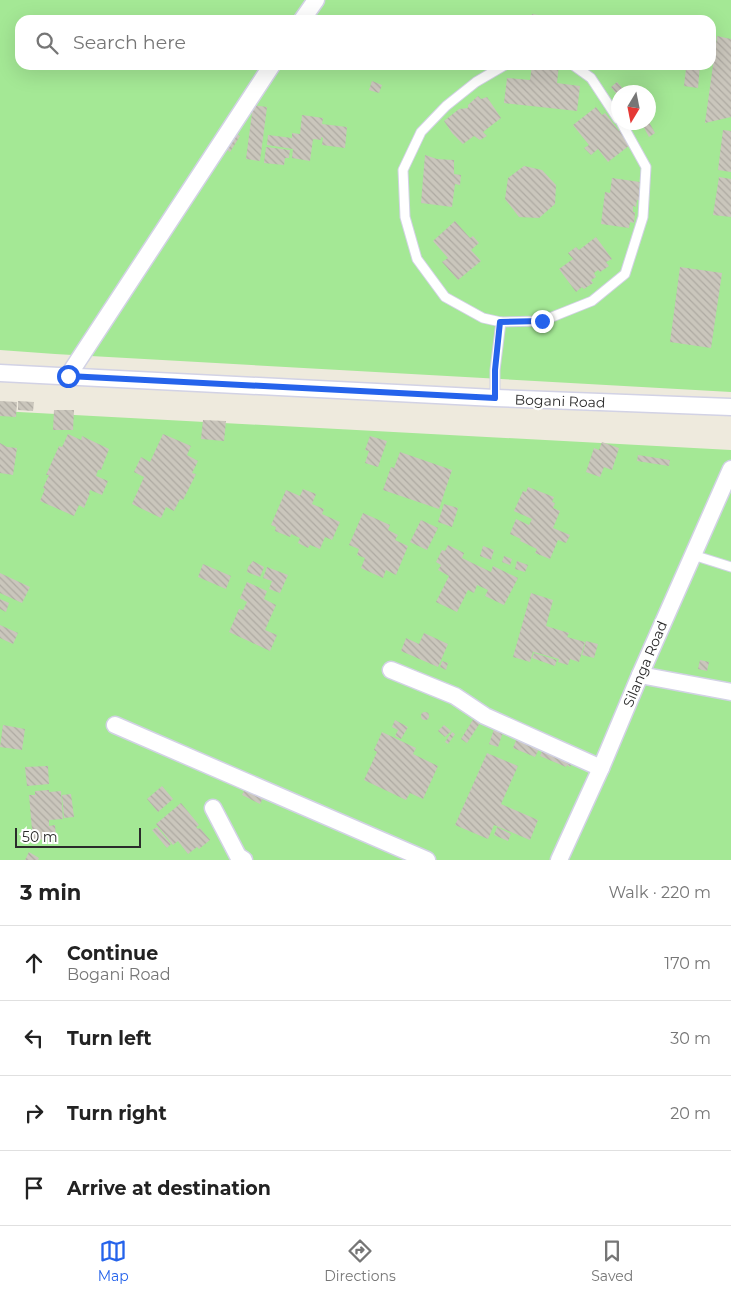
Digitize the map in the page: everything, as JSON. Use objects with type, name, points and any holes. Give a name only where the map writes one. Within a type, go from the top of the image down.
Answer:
[{"type":"street","points":[[306,15],[316,0]]},
{"type":"street","points":[[68,376],[269,70]]},
{"type":"street","name":"Bogani Road","points":[[0,373],[495,398],[731,407]]},
{"type":"street","name":"Silanga Road","points":[[559,860],[731,469]]},
{"type":"street","points":[[391,670],[455,696],[485,716],[601,768]]},
{"type":"street","points":[[640,675],[731,692]]},
{"type":"street","points":[[115,725],[427,860]]},
{"type":"street","points":[[213,808],[238,856],[244,860]]},
{"type":"lane","points":[[496,70],[476,82],[446,106],[421,132],[403,170],[405,217],[417,259],[445,297],[483,318],[500,322],[542,321],[592,300],[625,274],[643,217],[646,167],[625,130]]},
{"type":"lane","points":[[580,70],[591,78],[611,108]]},
{"type":"lane","points":[[495,398],[495,370],[500,322]]},
{"type":"lane","points":[[693,555],[731,567]]},
{"type":"green space","points":[[0,0],[731,0],[731,392],[0,350]]},
{"type":"green space","points":[[0,411],[731,450],[731,860],[0,860]]},
{"type":"building","points":[[717,36],[731,39],[731,117],[705,123],[712,70],[716,70]]},
{"type":"building","points":[[531,70],[558,70],[557,83],[580,86],[577,111],[504,103],[507,78],[530,80]]},
{"type":"building","points":[[686,70],[700,70],[698,88],[684,86]]},
{"type":"building","points":[[372,81],[382,85],[379,93],[369,90]]},
{"type":"building","points":[[478,96],[481,99],[487,97],[501,118],[483,132],[487,136],[480,140],[474,136],[463,144],[444,121],[459,109],[468,108],[468,105]]},
{"type":"building","points":[[253,105],[267,107],[260,161],[246,159]]},
{"type":"building","points":[[596,107],[602,115],[605,113],[611,121],[611,130],[622,130],[628,138],[626,139],[630,145],[608,162],[598,149],[591,155],[584,148],[589,145],[573,125]]},
{"type":"building","points":[[302,115],[323,118],[322,124],[347,127],[345,148],[322,145],[323,138],[321,137],[321,140],[313,139],[310,161],[292,158],[293,149],[267,145],[268,135],[292,138],[292,133],[300,134]]},
{"type":"building","points":[[645,130],[653,130],[655,133],[649,137]]},
{"type":"building","points":[[723,130],[731,131],[731,172],[718,170]]},
{"type":"building","points":[[233,131],[240,136],[230,152],[223,147]]},
{"type":"building","points":[[266,147],[290,150],[289,158],[285,158],[284,165],[264,163]]},
{"type":"building","points":[[425,155],[437,159],[454,160],[454,174],[461,175],[460,185],[455,184],[452,207],[421,203]]},
{"type":"building","points":[[524,166],[542,170],[556,185],[555,204],[539,218],[519,217],[505,199],[508,178]]},
{"type":"building","points":[[719,177],[731,179],[731,217],[713,215]]},
{"type":"building","points":[[612,178],[640,182],[639,188],[642,189],[640,200],[637,200],[636,207],[633,206],[633,212],[635,212],[634,223],[630,222],[629,228],[601,224],[605,192],[610,193]]},
{"type":"building","points":[[455,221],[470,238],[473,236],[479,243],[471,250],[481,261],[458,280],[442,262],[448,258],[433,241]]},
{"type":"building","points":[[596,237],[612,259],[606,262],[609,266],[600,272],[598,270],[594,273],[596,277],[591,280],[593,283],[584,289],[582,287],[576,292],[559,269],[573,259],[568,253],[576,247],[579,250]]},
{"type":"building","points":[[680,267],[722,273],[711,348],[670,342]]},
{"type":"building","points":[[0,401],[17,402],[16,417],[0,416]]},
{"type":"building","points":[[18,401],[34,402],[33,411],[18,410]]},
{"type":"building","points":[[54,410],[74,410],[73,430],[53,430]]},
{"type":"building","points":[[203,420],[226,421],[224,441],[201,439]]},
{"type":"building","points":[[68,434],[81,440],[82,436],[109,449],[101,470],[98,470],[96,476],[108,481],[102,495],[90,490],[84,508],[79,505],[74,516],[40,501],[49,475],[46,475],[59,446],[62,447]]},
{"type":"building","points":[[163,434],[191,446],[187,455],[198,461],[192,473],[196,474],[183,500],[180,499],[174,511],[166,507],[161,518],[132,504],[144,477],[134,472],[141,457],[150,462]]},
{"type":"building","points":[[370,436],[387,441],[378,467],[365,463],[369,451],[365,450]]},
{"type":"building","points":[[602,442],[619,448],[612,470],[604,467],[600,477],[586,472],[594,448],[599,450]]},
{"type":"building","points":[[0,443],[7,447],[17,448],[13,475],[0,473]]},
{"type":"building","points":[[400,452],[452,470],[439,509],[383,490],[391,467],[394,468]]},
{"type":"building","points":[[638,455],[670,460],[669,466],[637,461]]},
{"type":"building","points":[[528,487],[554,497],[552,502],[555,503],[553,508],[560,511],[553,528],[570,535],[566,543],[558,540],[550,559],[535,553],[537,549],[510,534],[516,519],[529,525],[532,519],[514,511],[523,491],[526,492]]},
{"type":"building","points":[[303,489],[316,494],[312,504],[324,509],[322,514],[340,522],[332,540],[325,537],[320,549],[310,545],[308,548],[298,543],[300,538],[291,534],[290,537],[275,531],[276,527],[271,525],[286,490],[300,496]]},
{"type":"building","points":[[444,504],[458,508],[452,527],[438,522]]},
{"type":"building","points":[[363,513],[390,525],[388,530],[398,535],[395,540],[408,546],[396,575],[386,570],[383,578],[361,568],[365,558],[357,555],[359,549],[349,545]]},
{"type":"building","points":[[421,520],[438,528],[427,550],[410,542]]},
{"type":"building","points":[[448,545],[464,553],[462,558],[491,572],[493,566],[518,578],[504,605],[485,596],[488,590],[477,585],[474,593],[468,590],[457,612],[436,602],[449,576],[438,570],[441,565],[436,562],[442,550],[445,551]]},
{"type":"building","points":[[483,546],[494,550],[491,560],[480,556]]},
{"type":"building","points":[[504,556],[512,559],[510,565],[502,562]]},
{"type":"building","points":[[253,561],[264,567],[260,577],[247,572],[248,567]]},
{"type":"building","points":[[517,561],[528,565],[525,572],[515,569]]},
{"type":"building","points":[[203,564],[231,576],[226,589],[198,577]]},
{"type":"building","points":[[267,567],[288,575],[280,593],[269,589],[272,581],[263,578]]},
{"type":"building","points":[[0,573],[30,587],[22,603],[0,593]]},
{"type":"building","points":[[247,582],[267,591],[264,599],[276,605],[265,630],[277,635],[270,651],[229,632],[239,609],[243,610],[247,602],[240,598]]},
{"type":"building","points":[[531,593],[553,600],[546,626],[569,633],[567,637],[585,642],[579,662],[570,659],[568,665],[558,662],[559,659],[530,651],[533,652],[530,662],[513,657]]},
{"type":"building","points":[[0,599],[9,603],[6,612],[0,609]]},
{"type":"building","points":[[0,625],[18,633],[13,644],[0,638]]},
{"type":"building","points":[[424,633],[448,644],[438,667],[401,651],[406,638],[419,644]]},
{"type":"building","points":[[586,641],[598,644],[594,658],[582,655]]},
{"type":"building","points":[[534,653],[557,660],[555,666],[532,658]]},
{"type":"building","points":[[700,660],[709,662],[707,671],[698,669]]},
{"type":"building","points":[[442,661],[448,663],[446,670],[440,667]]},
{"type":"building","points":[[425,712],[429,716],[425,720],[421,716]]},
{"type":"building","points":[[474,718],[480,723],[467,743],[461,739]]},
{"type":"building","points":[[395,720],[408,727],[401,739],[395,736],[398,730],[392,727]]},
{"type":"building","points":[[3,725],[25,729],[22,750],[0,747]]},
{"type":"building","points":[[444,725],[451,731],[445,737],[438,731]]},
{"type":"building","points":[[495,726],[504,729],[498,747],[489,744]]},
{"type":"building","points":[[382,732],[416,748],[413,754],[438,766],[423,799],[410,793],[406,800],[364,780],[377,752],[374,750]]},
{"type":"building","points":[[452,732],[455,734],[448,744],[445,742]]},
{"type":"building","points":[[518,735],[541,745],[535,757],[513,748]]},
{"type":"building","points":[[545,744],[573,760],[570,767],[540,756]]},
{"type":"building","points":[[487,753],[518,766],[501,804],[538,820],[530,840],[494,825],[488,839],[455,825]]},
{"type":"building","points":[[48,766],[49,784],[27,786],[25,767]]},
{"type":"building","points":[[247,785],[265,794],[260,804],[242,795]]},
{"type":"building","points":[[162,786],[173,799],[158,812],[147,799]]},
{"type":"building","points":[[49,790],[49,792],[61,791],[63,819],[49,820],[49,826],[55,825],[56,837],[33,841],[29,795],[35,795],[35,791]]},
{"type":"building","points":[[71,794],[74,817],[64,818],[62,795]]},
{"type":"building","points":[[181,803],[199,825],[196,827],[200,828],[210,840],[199,849],[197,847],[188,854],[178,841],[173,845],[156,824]]},
{"type":"building","points":[[157,827],[171,844],[167,848],[152,830]]},
{"type":"building","points":[[497,827],[511,834],[508,841],[494,835]]},
{"type":"building","points":[[29,852],[39,858],[38,860],[25,860]]},
{"type":"route","points":[[68,376],[495,398],[495,370],[500,322],[542,321]]}]
